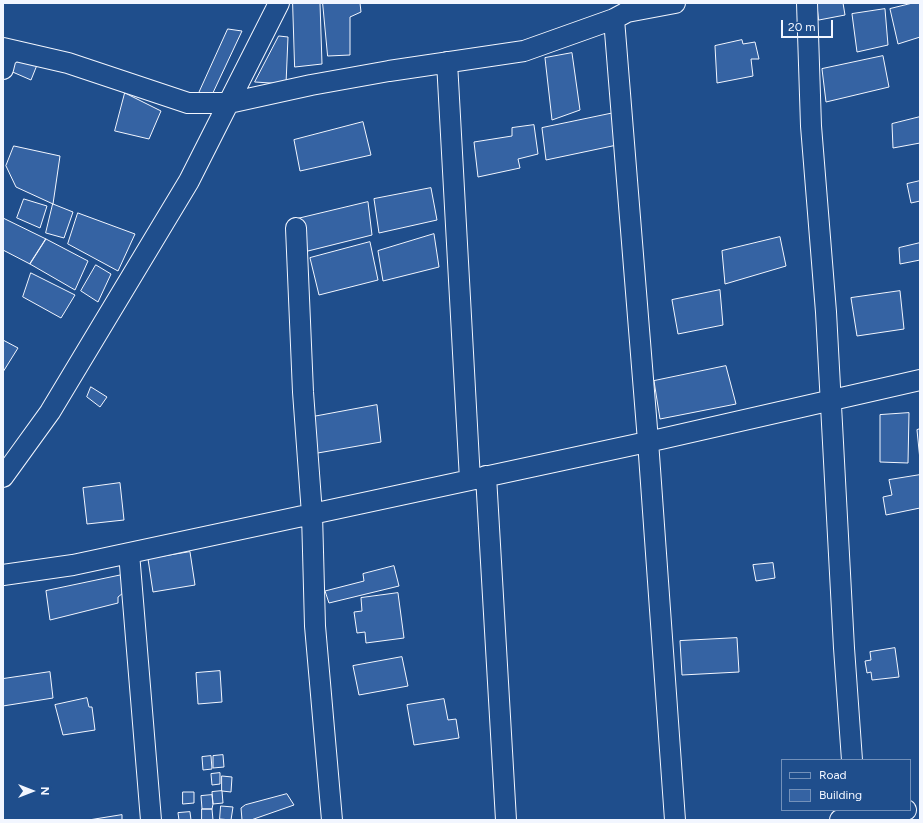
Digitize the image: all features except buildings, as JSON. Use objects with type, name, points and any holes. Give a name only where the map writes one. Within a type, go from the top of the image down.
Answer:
[{"type":"street","points":[[3,477],[50,412],[190,181],[279,3]]},
{"type":"street","points":[[3,69],[9,50],[27,52],[68,63],[188,103],[229,103],[311,85],[390,71],[524,51],[625,11],[675,3]]},
{"type":"street","points":[[807,3],[811,126],[826,312],[852,759]]},
{"type":"street","points":[[625,11],[648,441],[675,820]]},
{"type":"street","points":[[447,62],[478,478],[506,820]]},
{"type":"street","points":[[296,228],[303,392],[312,514],[315,626],[332,820]]},
{"type":"street","points":[[3,575],[73,565],[648,441],[920,380]]},
{"type":"street","points":[[129,553],[151,820]]},
{"type":"street","points":[[853,817],[898,811]]}]
